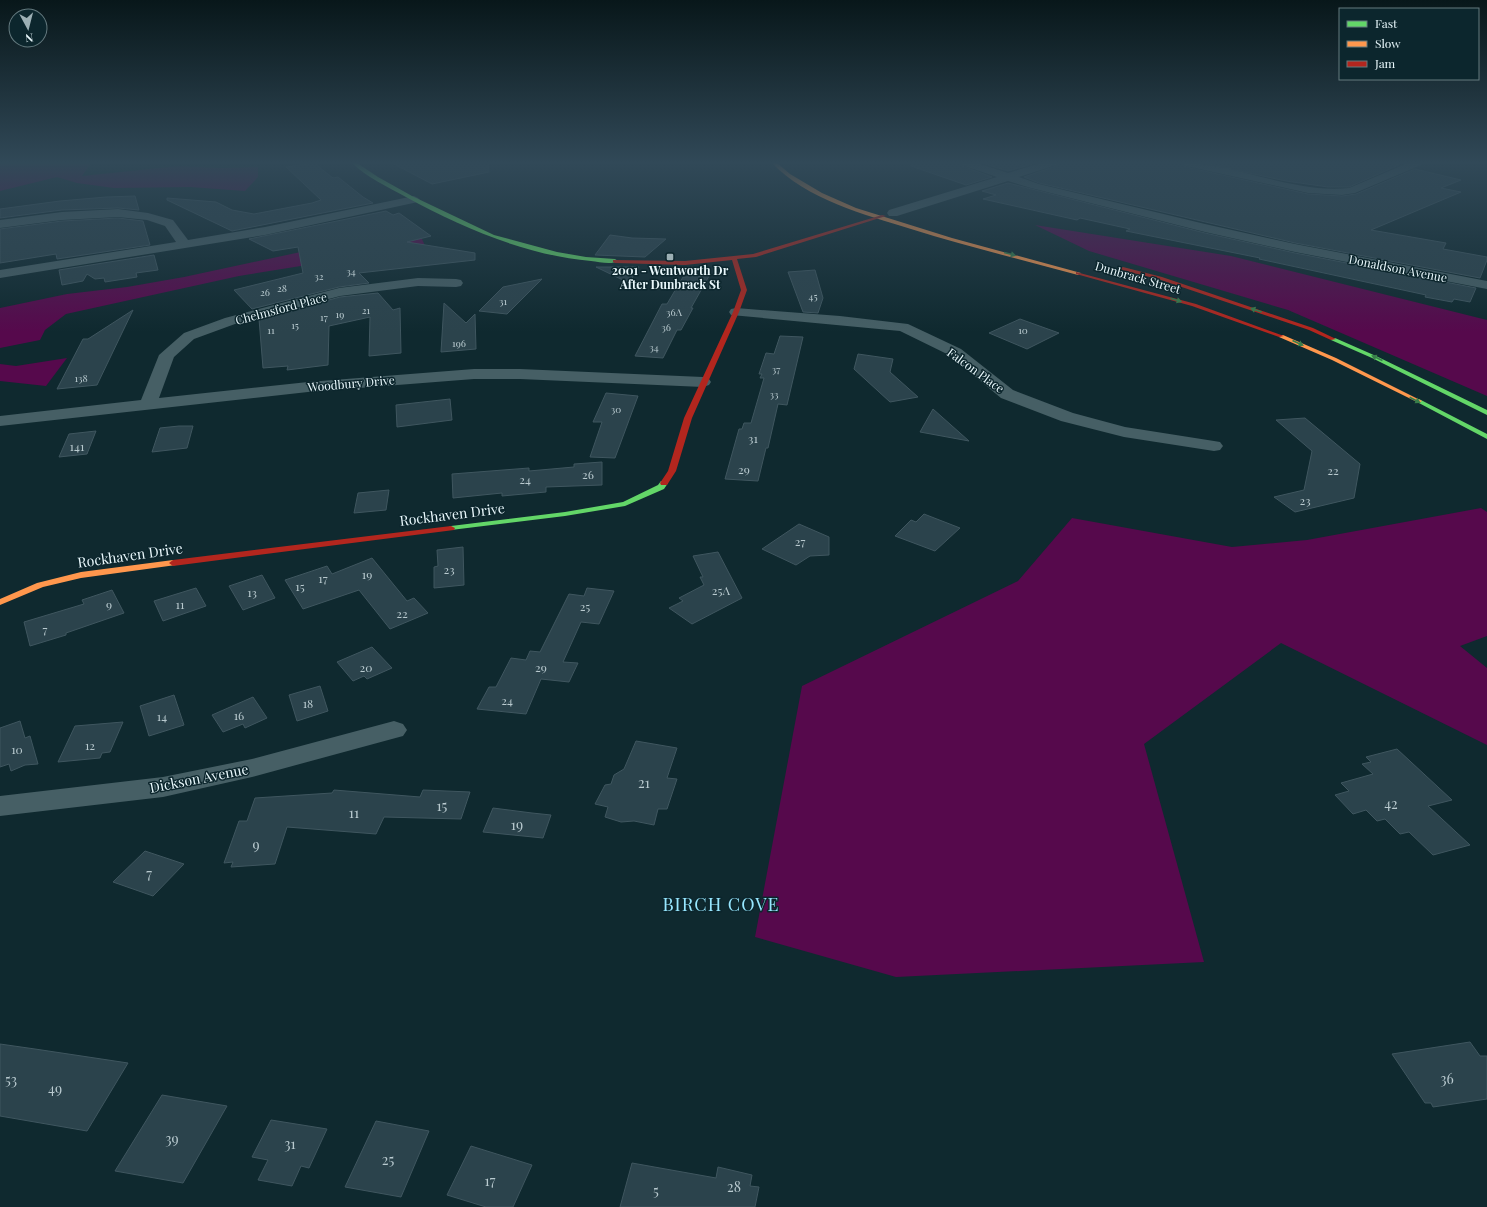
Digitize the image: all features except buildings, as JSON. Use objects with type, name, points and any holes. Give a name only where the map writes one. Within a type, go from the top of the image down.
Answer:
[{"type":"street","points":[[0,224],[36,219]]},
{"type":"street","points":[[156,219],[169,223],[185,245]]},
{"type":"street","points":[[0,274],[185,245],[320,219]]},
{"type":"street","points":[[457,219],[498,238],[542,250],[596,261],[685,263],[754,256],[790,246],[871,219]]},
{"type":"street","name":"Dunbrack Street","points":[[885,219],[1131,286],[1240,320],[1291,340],[1350,367],[1487,437]]},
{"type":"street","points":[[915,219],[925,222]]},
{"type":"street","name":"Donaldson Avenue","points":[[1167,219],[1212,230],[1487,285]]},
{"type":"street","name":"Rockhaven Drive","points":[[0,602],[40,585],[81,575],[566,514],[625,504],[661,487],[672,472],[688,418],[736,312],[744,290],[734,258]]},
{"type":"street","name":"Dunbrack Street","points":[[1116,267],[1160,278],[1311,329],[1427,382],[1487,413]]},
{"type":"street","name":"Chelmsford Place","points":[[148,404],[167,355],[189,336],[230,321],[339,292],[418,282],[456,283]]},
{"type":"street","name":"Falcon Place","points":[[736,312],[840,320],[903,327],[955,352],[1007,394],[1067,417],[1124,432],[1214,446]]},
{"type":"street","name":"Woodbury Drive","points":[[0,421],[308,386],[474,374],[520,374],[703,382]]},
{"type":"street","name":"Dickson Avenue","points":[[0,806],[163,787],[252,768],[394,730]]},
{"type":"shaded area","points":[[1035,225],[1231,256],[1487,320],[1487,396],[1288,310],[1089,251]]},
{"type":"shaded area","points":[[401,234],[422,239],[425,246],[239,276],[66,314],[45,330],[40,340],[0,348],[0,308],[67,294],[127,287],[184,277],[324,247]]},
{"type":"shaded area","points":[[67,358],[46,386],[0,381],[0,364],[16,366]]},
{"type":"shaded area","points":[[1481,508],[1487,512],[1487,636],[1460,646],[1487,668],[1487,745],[1281,643],[1144,744],[1204,962],[896,977],[755,937],[802,686],[1018,581],[1072,518],[1232,547],[1307,540]]},
{"type":"traffic: fast","points":[[455,219],[492,236],[527,247],[571,257],[601,261],[615,261]]},
{"type":"traffic: fast","points":[[1333,339],[1374,357],[1487,413]]},
{"type":"traffic: fast","points":[[1419,401],[1487,437]]},
{"type":"traffic: fast","points":[[451,528],[565,514],[625,504],[661,487],[664,483]]},
{"type":"traffic: slow","points":[[884,219],[992,251],[1078,273]]},
{"type":"traffic: slow","points":[[1281,336],[1334,359],[1419,401]]},
{"type":"traffic: slow","points":[[0,602],[40,585],[81,575],[173,563]]},
{"type":"traffic: jam","points":[[615,261],[685,263],[754,256],[873,219]]},
{"type":"traffic: jam","points":[[664,483],[672,471],[688,418],[736,312],[744,290],[734,258]]},
{"type":"traffic: jam","points":[[1123,269],[1160,278],[1311,329],[1333,339]]},
{"type":"traffic: jam","points":[[1078,273],[1194,305],[1281,336]]},
{"type":"traffic: jam","points":[[173,563],[451,528]]},
{"type":"place","name":"2001 - Wentworth Dr After Dunbrack St","points":[[670,257]]},
{"type":"district","name":"BIRCH COVE","points":[[721,904]]}]
